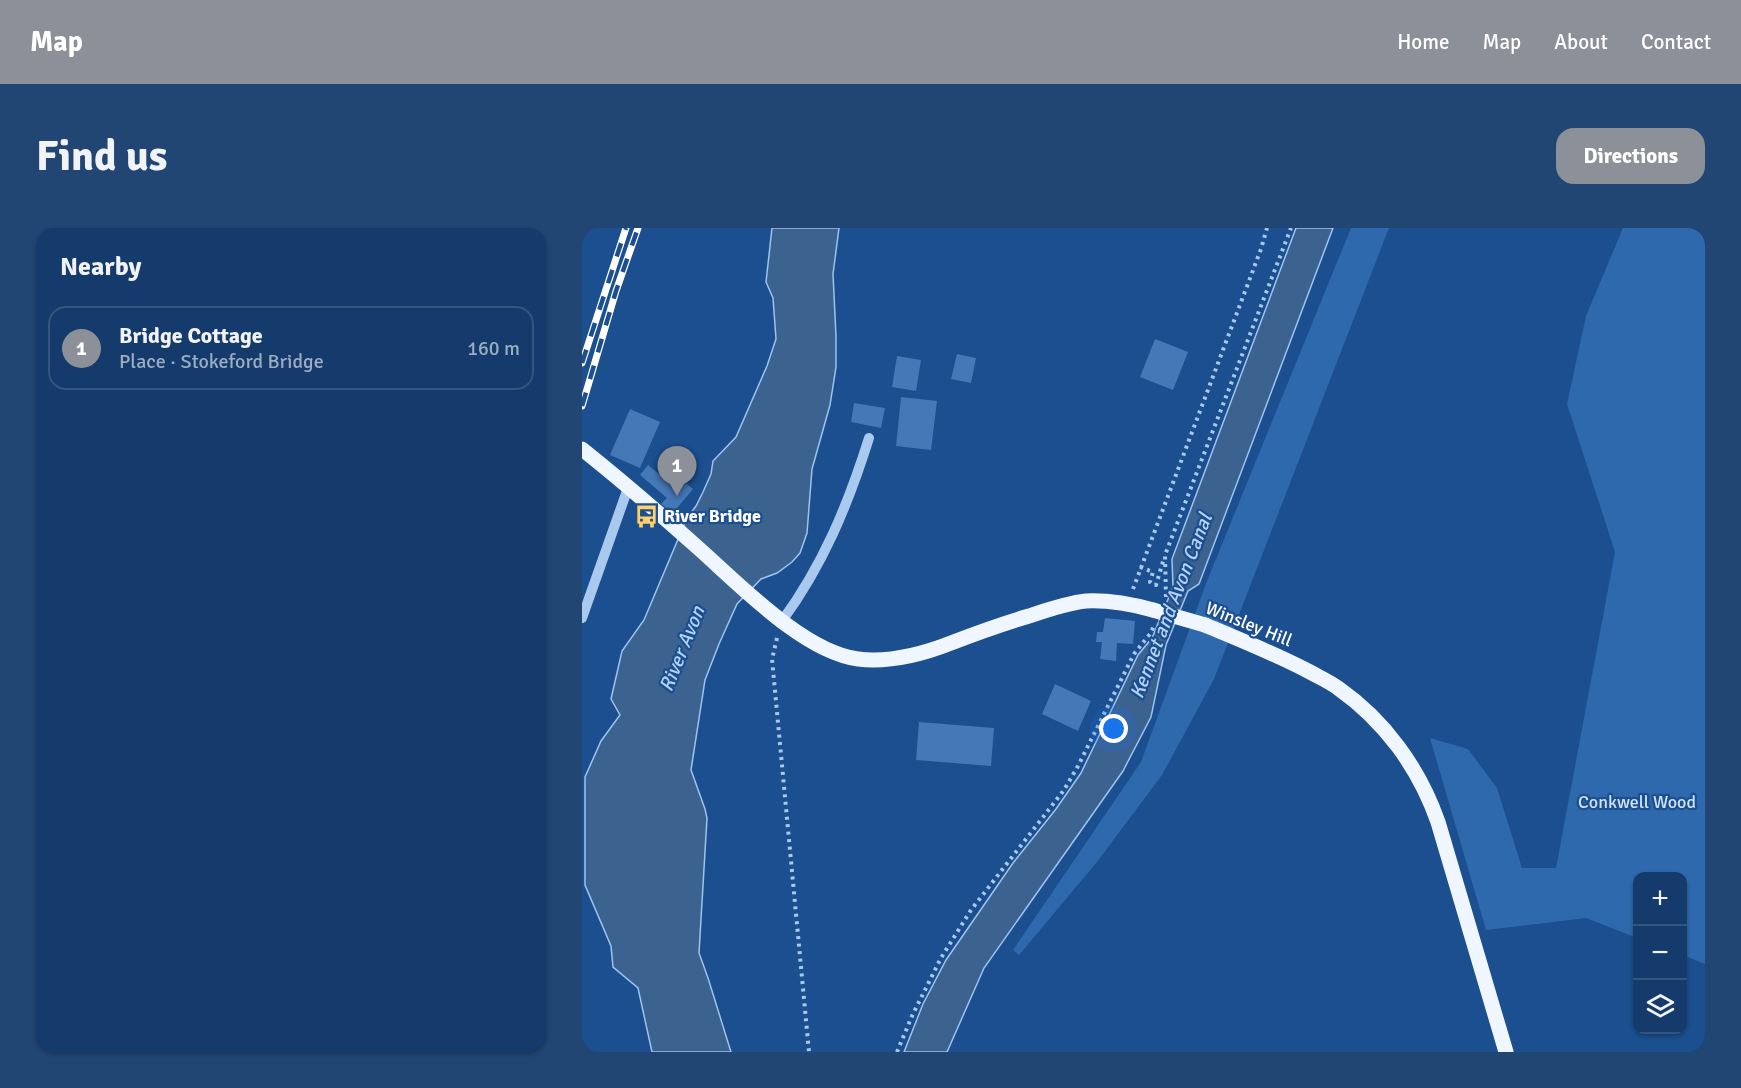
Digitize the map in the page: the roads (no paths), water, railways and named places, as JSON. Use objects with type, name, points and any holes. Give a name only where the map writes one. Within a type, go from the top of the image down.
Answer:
[{"type":"main road","name":"Winsley Hill","points":[[582,449],[673,525],[784,623],[836,653],[858,659],[880,660],[906,657],[933,650],[971,634],[1042,611],[1085,602],[1116,602],[1205,625],[1282,657],[1337,687],[1385,730],[1405,756],[1431,803],[1506,1052]]},
{"type":"lane","points":[[784,623],[811,579],[838,522],[854,486],[869,438]]},
{"type":"lane","points":[[582,618],[628,488]]},
{"type":"water","name":"River Avon","points":[[772,228],[839,228],[833,274],[836,367],[830,405],[812,469],[807,533],[800,553],[777,573],[761,579],[737,604],[705,680],[691,770],[707,818],[699,953],[731,1052],[652,1052],[638,988],[613,967],[611,946],[585,885],[585,777],[601,741],[620,715],[611,699],[622,651],[644,620],[687,518],[696,506],[711,474],[713,461],[736,437],[767,366],[776,339],[773,298],[766,282]]},
{"type":"water","name":"Kennet and Avon Canal","points":[[1296,228],[1333,228],[1199,584],[1188,591],[1166,645],[1151,717],[1123,771],[984,968],[947,1052],[904,1052],[923,1004],[946,960],[1013,863],[1081,773],[1138,655],[1152,638],[1173,587],[1172,559]]},
{"type":"railway","points":[[582,363],[626,228]]},
{"type":"railway","points":[[582,406],[616,291],[638,228]]},
{"type":"place","name":"Bridge Cottage","points":[[677,496]]},
{"type":"place","name":"River Bridge","points":[[646,516]]},
{"type":"park label","name":"Conkwell Wood","points":[[1637,802]]}]
